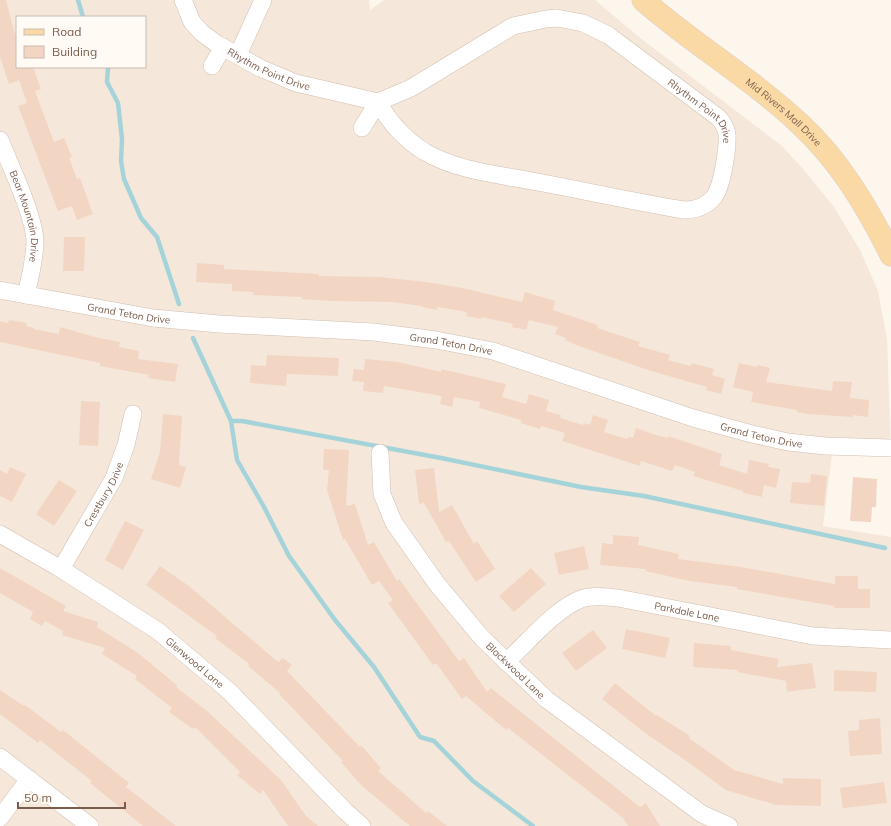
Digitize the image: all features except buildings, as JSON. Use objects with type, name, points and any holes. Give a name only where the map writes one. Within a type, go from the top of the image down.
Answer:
[{"type":"main road","name":"Mid Rivers Mall Drive","points":[[643,0],[800,124],[826,151],[858,194],[891,255]]},
{"type":"street","name":"Rhythm Point Drive","points":[[183,0],[188,15],[197,28],[207,37],[270,73],[296,82],[378,102],[411,88],[513,26],[538,20],[566,19],[583,23],[604,32],[716,115],[724,125],[727,143],[719,185],[715,196],[702,207],[684,210],[486,172],[449,163],[426,152],[400,134],[390,123],[378,102]]},
{"type":"street","points":[[238,55],[263,0]]},
{"type":"street","points":[[212,66],[223,47]]},
{"type":"street","points":[[362,128],[378,102]]},
{"type":"street","name":"Bear Mountain Drive","points":[[0,140],[29,215],[35,240],[32,268],[26,295]]},
{"type":"street","name":"Grand Teton Drive","points":[[0,290],[153,318],[220,324],[374,332],[436,340],[493,352],[693,418],[752,434],[788,442],[825,446],[891,448]]},
{"type":"street","name":"Crestbury Drive","points":[[61,569],[114,478],[126,445],[132,414]]},
{"type":"street","name":"Blackwood Lane","points":[[380,453],[382,494],[394,523],[437,584],[482,638],[546,699],[702,814],[729,826]]},
{"type":"street","name":"Glenwood Lane","points":[[0,534],[61,569],[158,631],[230,692],[362,826]]},
{"type":"street","name":"Parkdale Lane","points":[[506,662],[561,610],[582,599],[600,597],[618,598],[813,636],[891,640]]},
{"type":"street","points":[[0,757],[90,826]]},
{"type":"street","points":[[0,818],[29,779]]},
{"type":"shaded area","points":[[0,0],[369,0],[370,10],[384,0],[595,0],[639,37],[782,146],[834,207],[860,250],[878,291],[887,339],[891,448],[832,454],[823,526],[891,537],[891,826],[0,826]]},
{"type":"waterway","points":[[78,0],[83,16]]},
{"type":"waterway","points":[[108,68],[107,82],[118,103],[122,139],[121,161],[124,179],[141,218],[157,237],[179,304]]},
{"type":"waterway","points":[[193,338],[231,421],[237,460],[264,507],[289,556],[335,620],[374,667],[420,737],[434,741],[473,781],[533,826]]},
{"type":"waterway","points":[[231,421],[242,421],[441,458],[581,487],[644,496],[885,548]]}]
